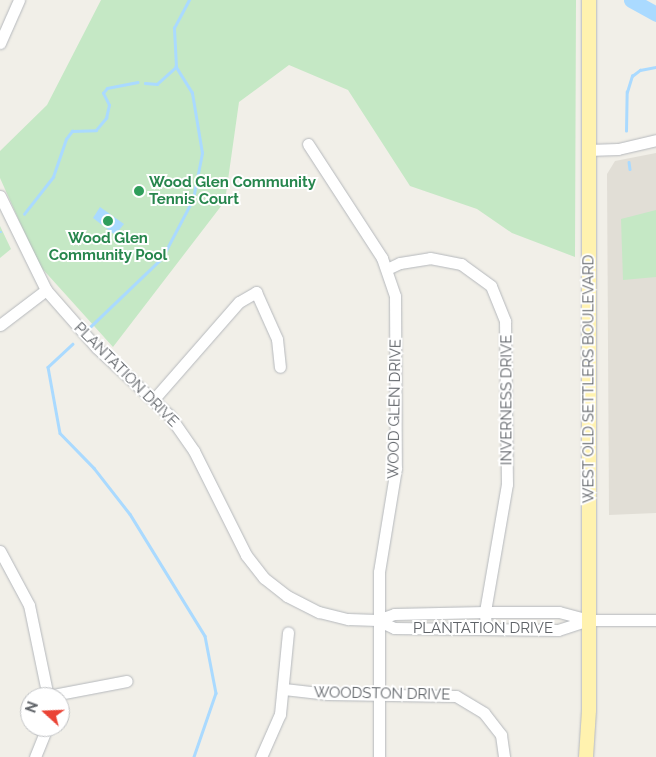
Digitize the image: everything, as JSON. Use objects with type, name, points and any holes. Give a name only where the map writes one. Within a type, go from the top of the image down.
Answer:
[{"type":"main road","name":"WEST OLD SETTLERS BOULEVARD","points":[[586,757],[589,0]]},
{"type":"street","points":[[0,43],[20,0]]},
{"type":"street","points":[[588,150],[618,148],[656,140]]},
{"type":"street","name":"WOOD GLEN DRIVE","points":[[308,144],[387,269],[396,312],[396,468],[378,572],[379,757]]},
{"type":"street","name":"PLANTATION DRIVE","points":[[0,196],[46,290],[97,348],[154,399],[186,439],[238,542],[264,578],[286,596],[320,612],[348,619],[377,620],[394,614],[558,612],[588,620],[656,620]]},
{"type":"street","name":"INVERNESS DRIVE","points":[[387,269],[400,263],[430,258],[461,264],[491,286],[506,321],[507,491],[485,612],[486,629]]},
{"type":"street","points":[[0,324],[46,290]]},
{"type":"street","points":[[154,399],[239,302],[256,292],[277,339],[280,367]]},
{"type":"street","points":[[0,551],[29,605],[46,687]]},
{"type":"street","name":"PLANTATION DRIVE","points":[[377,620],[394,628],[558,630],[588,620]]},
{"type":"street","points":[[261,757],[280,714],[284,689],[288,632]]},
{"type":"street","points":[[70,692],[126,681]]},
{"type":"street","name":"WOODSTON DRIVE","points":[[284,689],[328,694],[437,693],[465,699],[484,713],[501,735],[504,757]]},
{"type":"street","points":[[35,757],[43,737]]},
{"type":"shaded area","points":[[656,153],[656,513],[609,515],[607,174],[615,161]]},
{"type":"green space","points":[[101,0],[576,0],[575,257],[512,233],[477,209],[410,186],[348,90],[289,65],[239,102],[225,201],[113,347],[39,265],[0,178],[0,151],[47,105]]},
{"type":"green space","points":[[656,210],[656,277],[623,280],[621,219]]},
{"type":"green space","points":[[0,226],[11,249],[0,258]]},
{"type":"water","name":"Wood Glen Community Pool","points":[[100,207],[124,224],[115,235],[93,218]]},
{"type":"waterway","points":[[145,83],[157,84],[176,67],[174,28],[189,0]]},
{"type":"waterway","points":[[631,0],[656,14]]},
{"type":"waterway","points":[[90,327],[162,258],[193,199],[202,153],[192,93],[176,67]]},
{"type":"waterway","points":[[626,131],[627,92],[632,76],[640,70],[656,67]]},
{"type":"waterway","points":[[24,214],[53,177],[66,139],[72,131],[96,130],[106,118],[109,105],[103,93],[107,88],[137,82]]},
{"type":"waterway","points":[[629,162],[630,169]]},
{"type":"waterway","points":[[73,344],[48,367],[60,433],[94,468],[130,514],[205,636],[216,693],[194,757]]},
{"type":"place","name":"Wood Glen Community Tennis Court","points":[[139,191]]},
{"type":"place","name":"Wood Glen Community Pool","points":[[108,221]]}]
